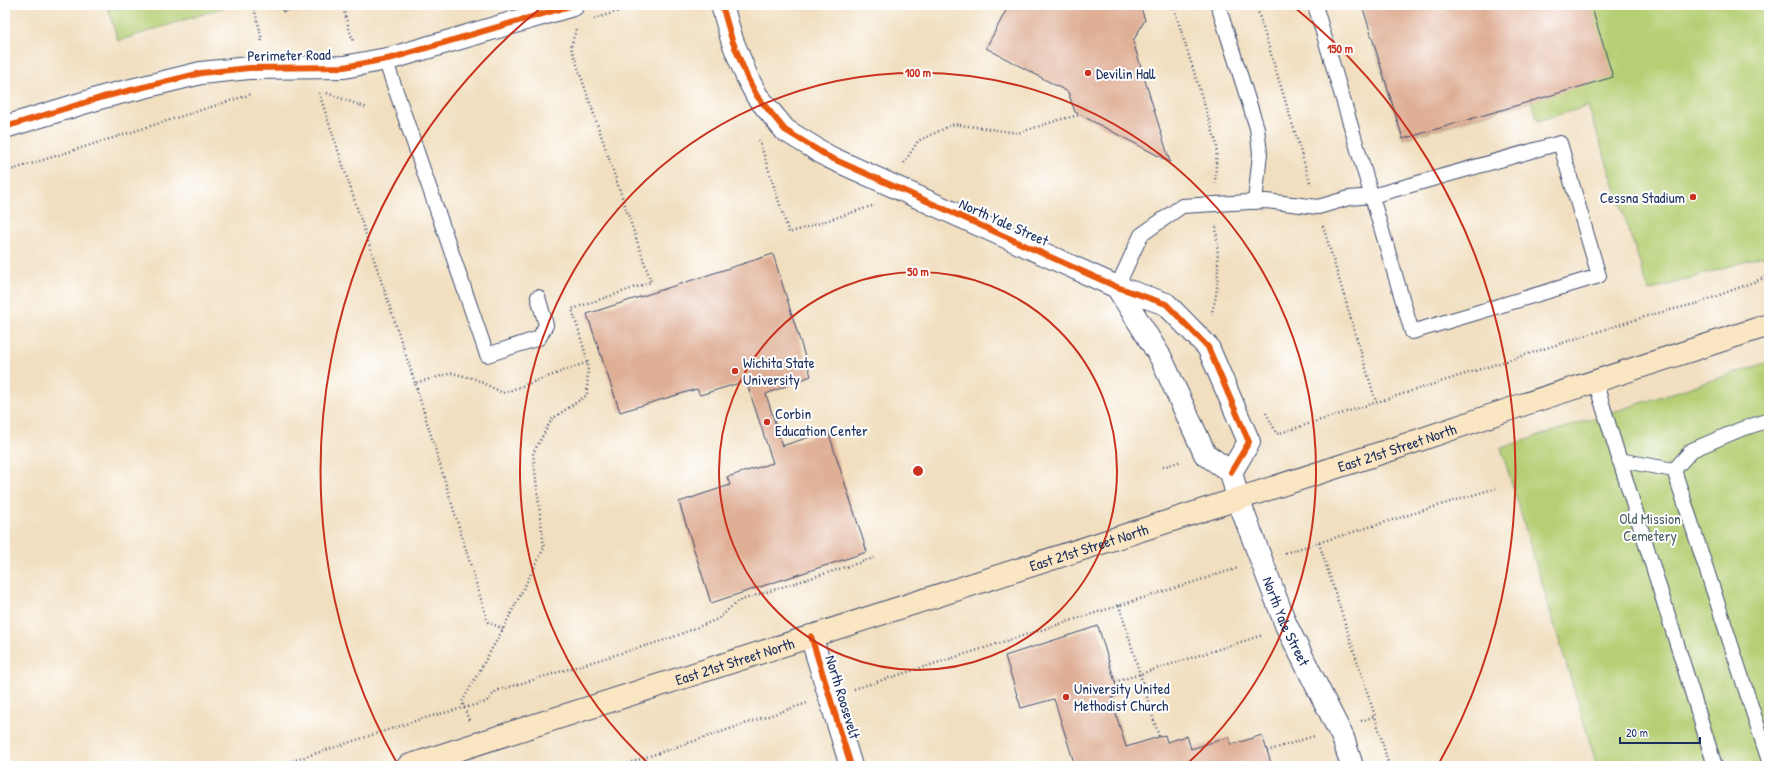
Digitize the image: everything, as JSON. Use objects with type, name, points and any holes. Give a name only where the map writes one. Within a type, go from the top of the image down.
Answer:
[{"type":"main road","name":"East 21st Street North","points":[[408,766],[1238,499],[1769,325]]},
{"type":"street","name":"Perimeter Road","points":[[5,127],[103,97],[201,73],[265,68],[344,67],[385,59],[573,5]]},
{"type":"street","name":"North Yale Street","points":[[722,5],[732,40],[747,77],[757,96],[785,130],[829,158],[1117,287],[1166,304],[1208,347],[1249,442],[1231,472],[1238,499],[1286,625],[1343,738],[1352,766]]},
{"type":"street","points":[[1117,287],[1161,358],[1205,454],[1231,472]]},
{"type":"street","name":"North Roosevelt","points":[[811,636],[851,766]]},
{"type":"lane","points":[[1218,5],[1257,128],[1260,153],[1255,202]]},
{"type":"lane","points":[[1117,287],[1141,235],[1182,206],[1266,201],[1318,207],[1349,198],[1372,196],[1560,142],[1599,276],[1412,332],[1372,196],[1315,5]]},
{"type":"lane","points":[[385,59],[487,355],[539,338],[546,325],[538,297]]},
{"type":"lane","points":[[1595,382],[1715,766]]},
{"type":"lane","points":[[1674,470],[1692,450],[1740,430],[1769,420]]},
{"type":"lane","points":[[1619,460],[1674,470]]},
{"type":"lane","points":[[1674,470],[1769,761]]},
{"type":"path","points":[[253,5],[260,30],[265,68]]},
{"type":"path","points":[[592,19],[637,5]]},
{"type":"path","points":[[478,743],[462,702],[503,629],[544,548],[533,453],[552,419],[587,395],[588,362],[572,309],[652,282],[571,47],[576,28],[582,25]]},
{"type":"path","points":[[367,108],[318,90],[415,383],[488,622],[503,629]]},
{"type":"path","points":[[5,172],[137,129],[251,94],[259,94]]},
{"type":"path","points":[[415,383],[452,373],[475,379],[503,393],[588,362]]},
{"type":"path","points":[[620,766],[830,696],[1499,487]]},
{"type":"path","points":[[1319,543],[1375,716],[1389,766]]},
{"type":"path","points":[[277,766],[422,720],[486,702],[496,691],[682,633],[718,619],[738,601],[874,558]]},
{"type":"path","points":[[1119,605],[1159,737]]},
{"type":"path","points":[[1115,682],[1263,635]]},
{"type":"green space","points":[[107,5],[231,5],[118,41]]},
{"type":"green space","name":"Cessna Stadium","points":[[1362,5],[1769,5],[1769,254],[1649,291],[1588,106],[1538,121],[1532,101],[1403,139]]},
{"type":"green space","name":"Old Mission Cemetery","points":[[1769,362],[1769,766],[1597,766],[1501,448]]},
{"type":"building","points":[[281,5],[303,5],[283,12]]},
{"type":"building","name":"Devilin Hall","points":[[1009,5],[1140,5],[1145,20],[1133,41],[1170,162],[1075,112],[1068,92],[986,48]]},
{"type":"building","points":[[1362,5],[1591,5],[1613,77],[1403,139]]},
{"type":"building","name":"Corbin Education Center","points":[[773,254],[811,376],[766,394],[782,446],[828,431],[867,552],[711,603],[679,502],[730,485],[727,477],[773,463],[746,381],[700,395],[697,389],[620,412],[587,314]]},
{"type":"building","name":"University United Methodist Church","points":[[1098,626],[1119,695],[1111,698],[1126,747],[1165,735],[1167,742],[1187,736],[1191,749],[1229,737],[1231,745],[1262,735],[1272,766],[1075,766],[1054,699],[1021,708],[1005,656]]},
{"type":"cycle path","points":[[5,127],[103,97],[201,73],[249,68],[344,67],[392,58],[573,5]]},
{"type":"cycle path","points":[[722,5],[732,40],[747,77],[757,96],[785,130],[829,157],[1117,287],[1166,304],[1208,347],[1249,442],[1231,472]]},
{"type":"cycle path","points":[[811,636],[851,766]]},
{"type":"place","name":"Devilin Hall","points":[[1088,73]]},
{"type":"place","name":"Cessna Stadium","points":[[1693,197]]},
{"type":"place","name":"Wichita State University","points":[[735,371]]},
{"type":"place","name":"Corbin Education Center","points":[[767,422]]},
{"type":"place","name":"University United Methodist Church","points":[[1066,697]]}]
